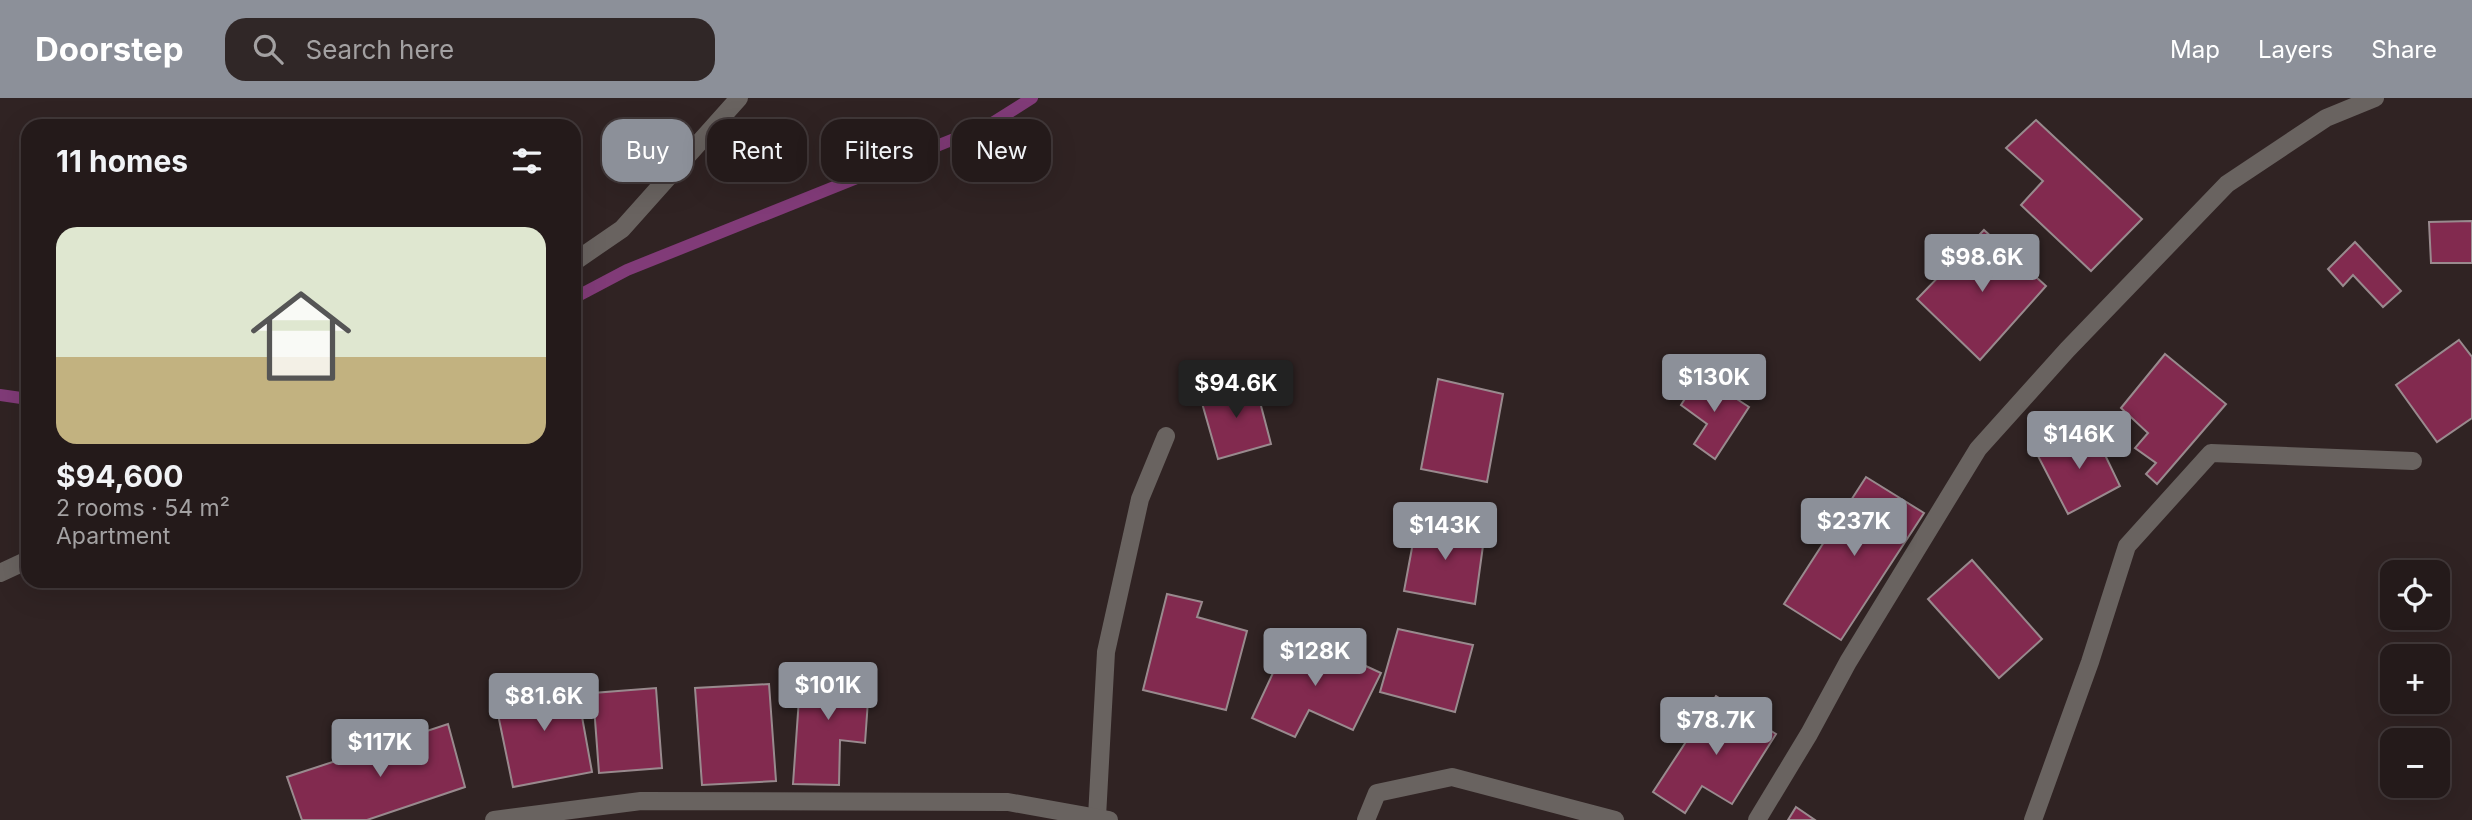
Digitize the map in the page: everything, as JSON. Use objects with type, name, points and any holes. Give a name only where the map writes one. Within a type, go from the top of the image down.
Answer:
[{"type":"street","points":[[581,257],[622,229],[739,98]]},
{"type":"street","points":[[1757,820],[1809,734],[1848,662],[1978,449],[2067,350],[2227,184],[2326,118],[2375,98]]},
{"type":"street","points":[[494,820],[641,801],[1008,802],[1103,818],[1106,652],[1140,499],[1166,436]]},
{"type":"street","points":[[2033,820],[2090,662],[2127,547],[2211,453],[2413,461]]},
{"type":"street","points":[[0,573],[21,562]]},
{"type":"street","points":[[1366,820],[1377,793],[1452,778],[1615,820]]},
{"type":"building","points":[[2036,120],[2142,219],[2091,271],[2021,205],[2043,181],[2006,148]]},
{"type":"building","points":[[2472,221],[2472,263],[2431,263],[2429,222]]},
{"type":"building","points":[[1984,230],[2046,286],[1980,360],[1917,299]]},
{"type":"building","points":[[2355,242],[2401,291],[2383,307],[2353,275],[2343,286],[2328,269]]},
{"type":"building","points":[[2459,340],[2472,357],[2472,418],[2437,442],[2396,385]]},
{"type":"building","points":[[2165,354],[2226,404],[2157,484],[2146,474],[2156,463],[2135,448],[2148,433],[2121,408]]},
{"type":"building","points":[[1700,375],[1749,407],[1715,459],[1694,444],[1707,424],[1681,405]]},
{"type":"building","points":[[1438,379],[1503,394],[1487,482],[1421,469]]},
{"type":"building","points":[[1255,383],[1271,444],[1218,459],[1200,396]]},
{"type":"building","points":[[2093,430],[2120,486],[2068,514],[2038,456]]},
{"type":"building","points":[[1866,477],[1924,513],[1841,640],[1784,604]]},
{"type":"building","points":[[1417,521],[1485,531],[1475,604],[1404,591]]},
{"type":"building","points":[[1972,560],[2042,639],[1999,678],[1928,599]]},
{"type":"building","points":[[1167,594],[1202,602],[1197,617],[1247,631],[1226,710],[1143,690]]},
{"type":"building","points":[[1398,629],[1473,645],[1455,712],[1380,692]]},
{"type":"building","points":[[1299,635],[1381,673],[1353,730],[1309,710],[1295,737],[1252,718],[1279,660],[1284,664]]},
{"type":"building","points":[[801,670],[870,672],[865,743],[840,740],[839,785],[793,784]]},
{"type":"building","points":[[575,678],[592,772],[513,787],[494,695]]},
{"type":"building","points":[[769,684],[776,781],[702,785],[695,688]]},
{"type":"building","points":[[656,688],[662,768],[599,773],[593,693]]},
{"type":"building","points":[[1716,696],[1776,734],[1732,804],[1702,786],[1685,813],[1653,792]]},
{"type":"building","points":[[448,724],[465,787],[367,820],[302,820],[287,777]]},
{"type":"building","points":[[1796,807],[1815,820],[1788,820]]},
{"type":"waterway","points":[[581,294],[627,270],[989,125],[1032,98]]},
{"type":"waterway","points":[[0,395],[21,398]]}]
